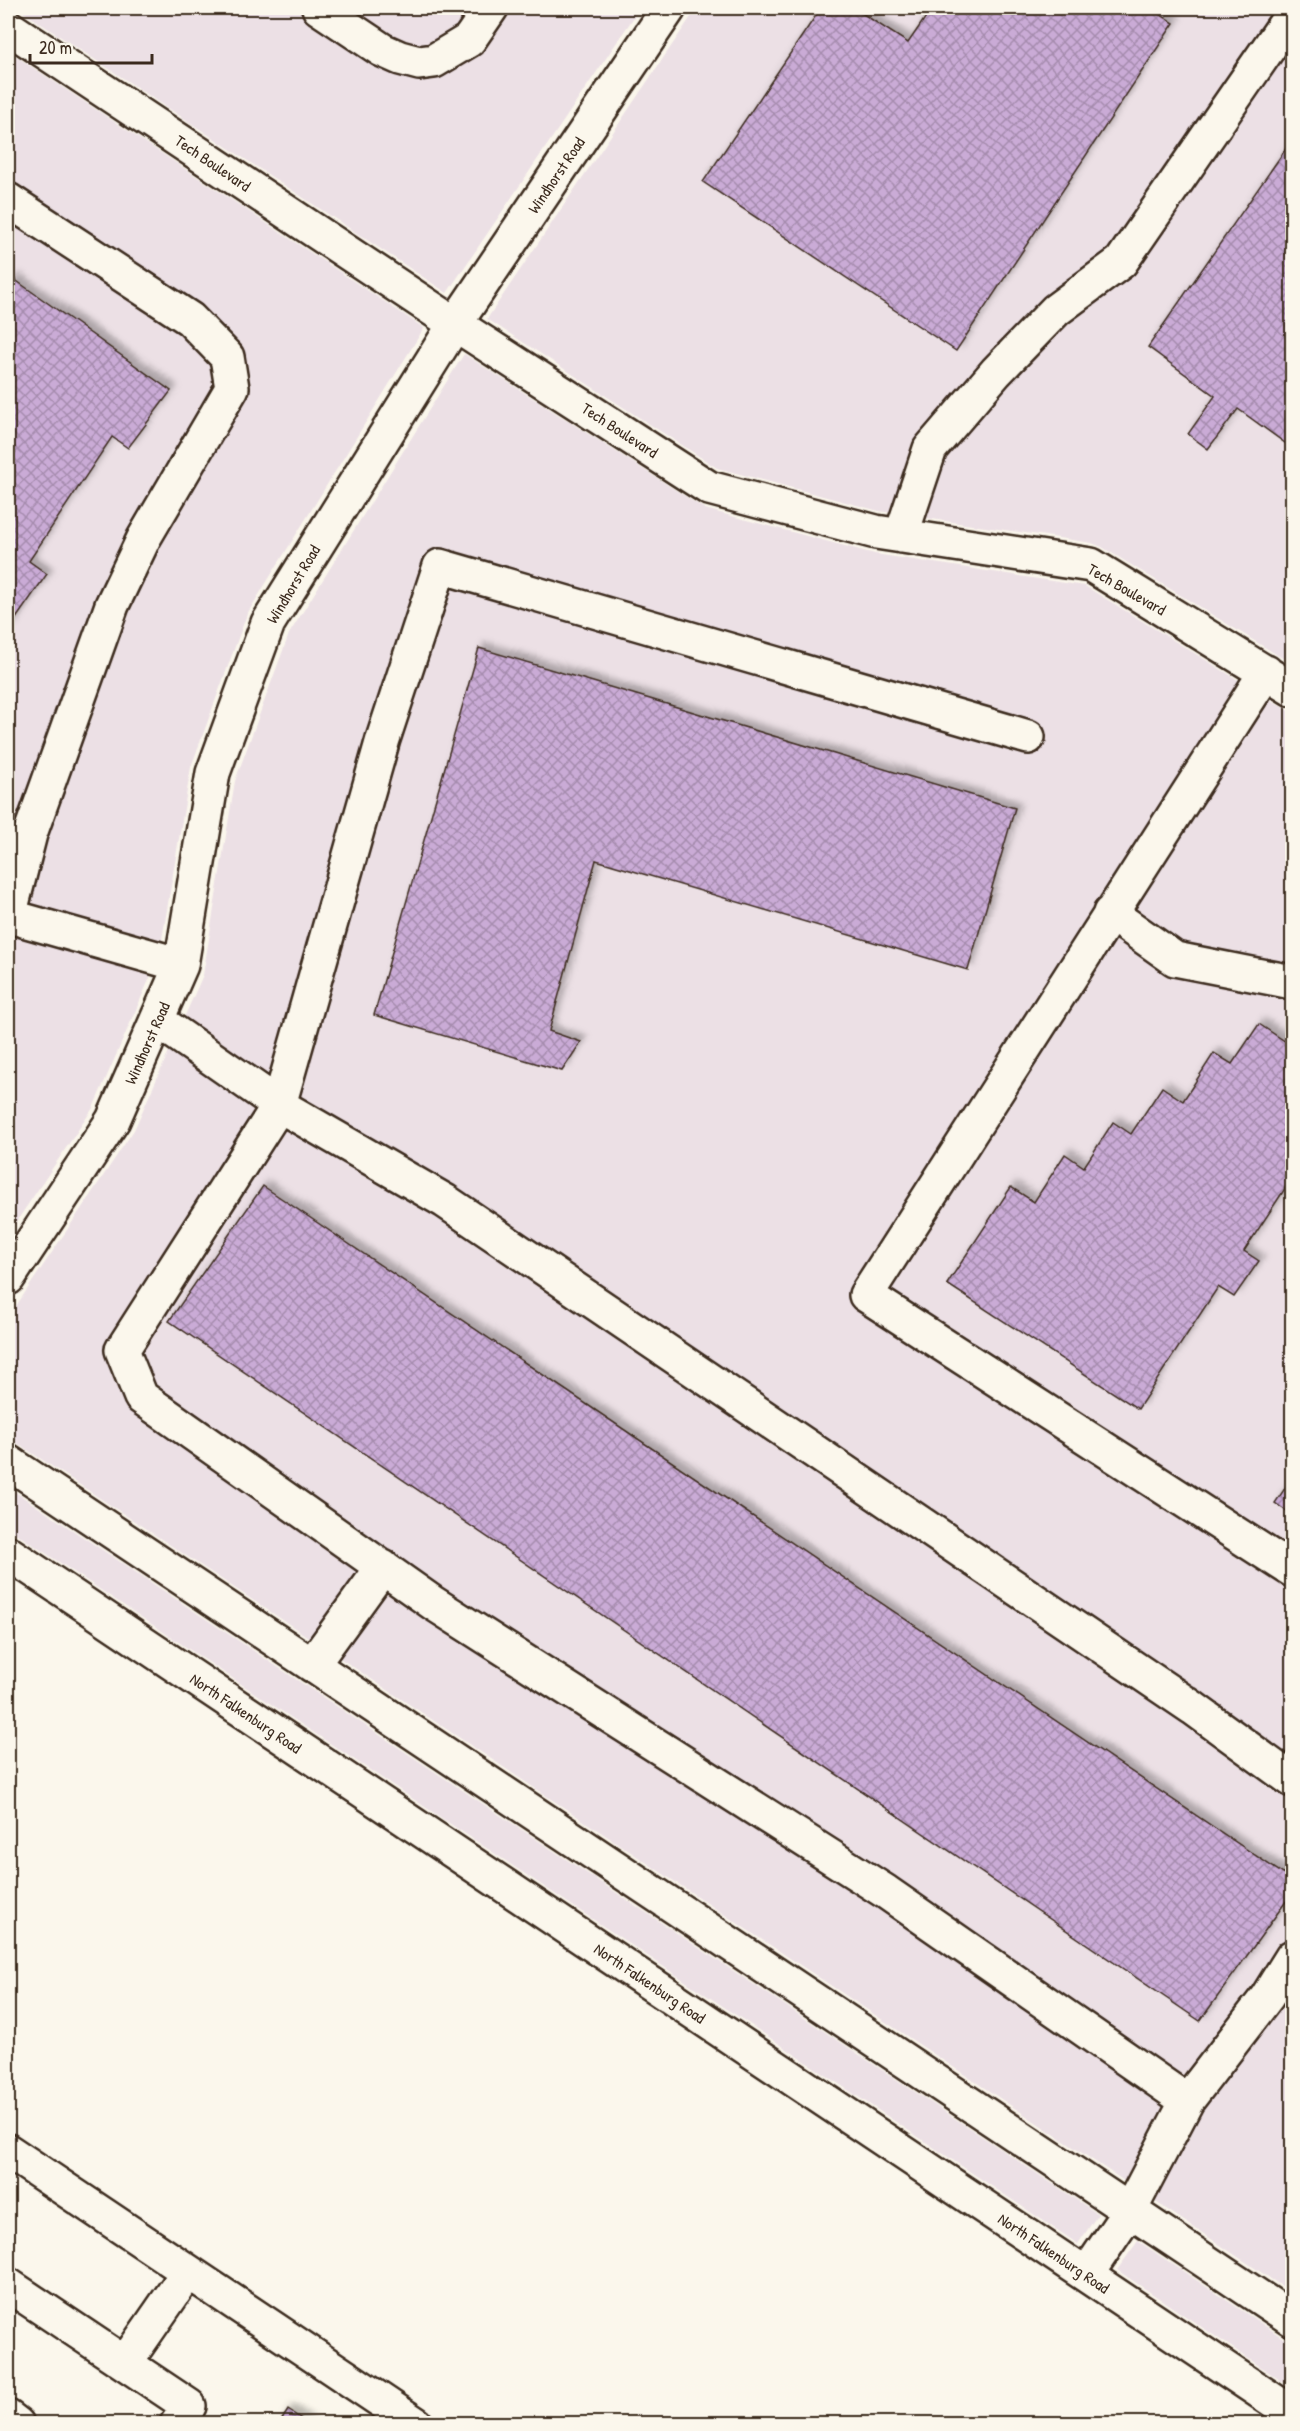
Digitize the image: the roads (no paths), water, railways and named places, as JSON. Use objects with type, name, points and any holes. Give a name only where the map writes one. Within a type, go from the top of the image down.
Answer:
[{"type":"street","points":[[8,19],[9,8]]},
{"type":"street","points":[[319,8],[382,50],[419,63],[434,61],[469,40],[490,8]]},
{"type":"street","name":"Windhorst Road","points":[[8,1278],[113,1120],[181,965],[213,773],[268,623],[455,324],[669,8]]},
{"type":"street","points":[[901,536],[930,449],[996,372],[1056,310],[1120,262],[1293,14]]},
{"type":"street","name":"Tech Boulevard","points":[[8,27],[455,324],[709,488],[876,532],[1091,565],[1293,689]]},
{"type":"street","points":[[8,200],[190,319],[227,357],[232,388],[144,538],[112,605],[30,834],[8,917],[181,965]]},
{"type":"street","points":[[1028,737],[441,566],[383,739],[279,1105],[122,1350],[141,1397],[433,1603],[886,1892],[1187,2101]]},
{"type":"street","points":[[1266,672],[866,1295],[1293,1570]]},
{"type":"street","points":[[1110,913],[1175,959],[1293,982]]},
{"type":"street","points":[[157,1020],[279,1105],[445,1201],[1192,1708],[1293,1780]]},
{"type":"street","points":[[8,1462],[1293,2319]]},
{"type":"street","name":"North Falkenburg Road","points":[[8,1553],[1293,2413]]},
{"type":"street","points":[[312,1665],[383,1567]]},
{"type":"street","points":[[1086,2275],[1130,2210],[1187,2101],[1267,1997],[1293,1957]]},
{"type":"street","points":[[8,2151],[416,2424]]},
{"type":"street","points":[[125,2363],[188,2272]]},
{"type":"street","points":[[8,2284],[189,2406],[177,2424]]},
{"type":"street","points":[[8,2417],[17,2424]]}]
